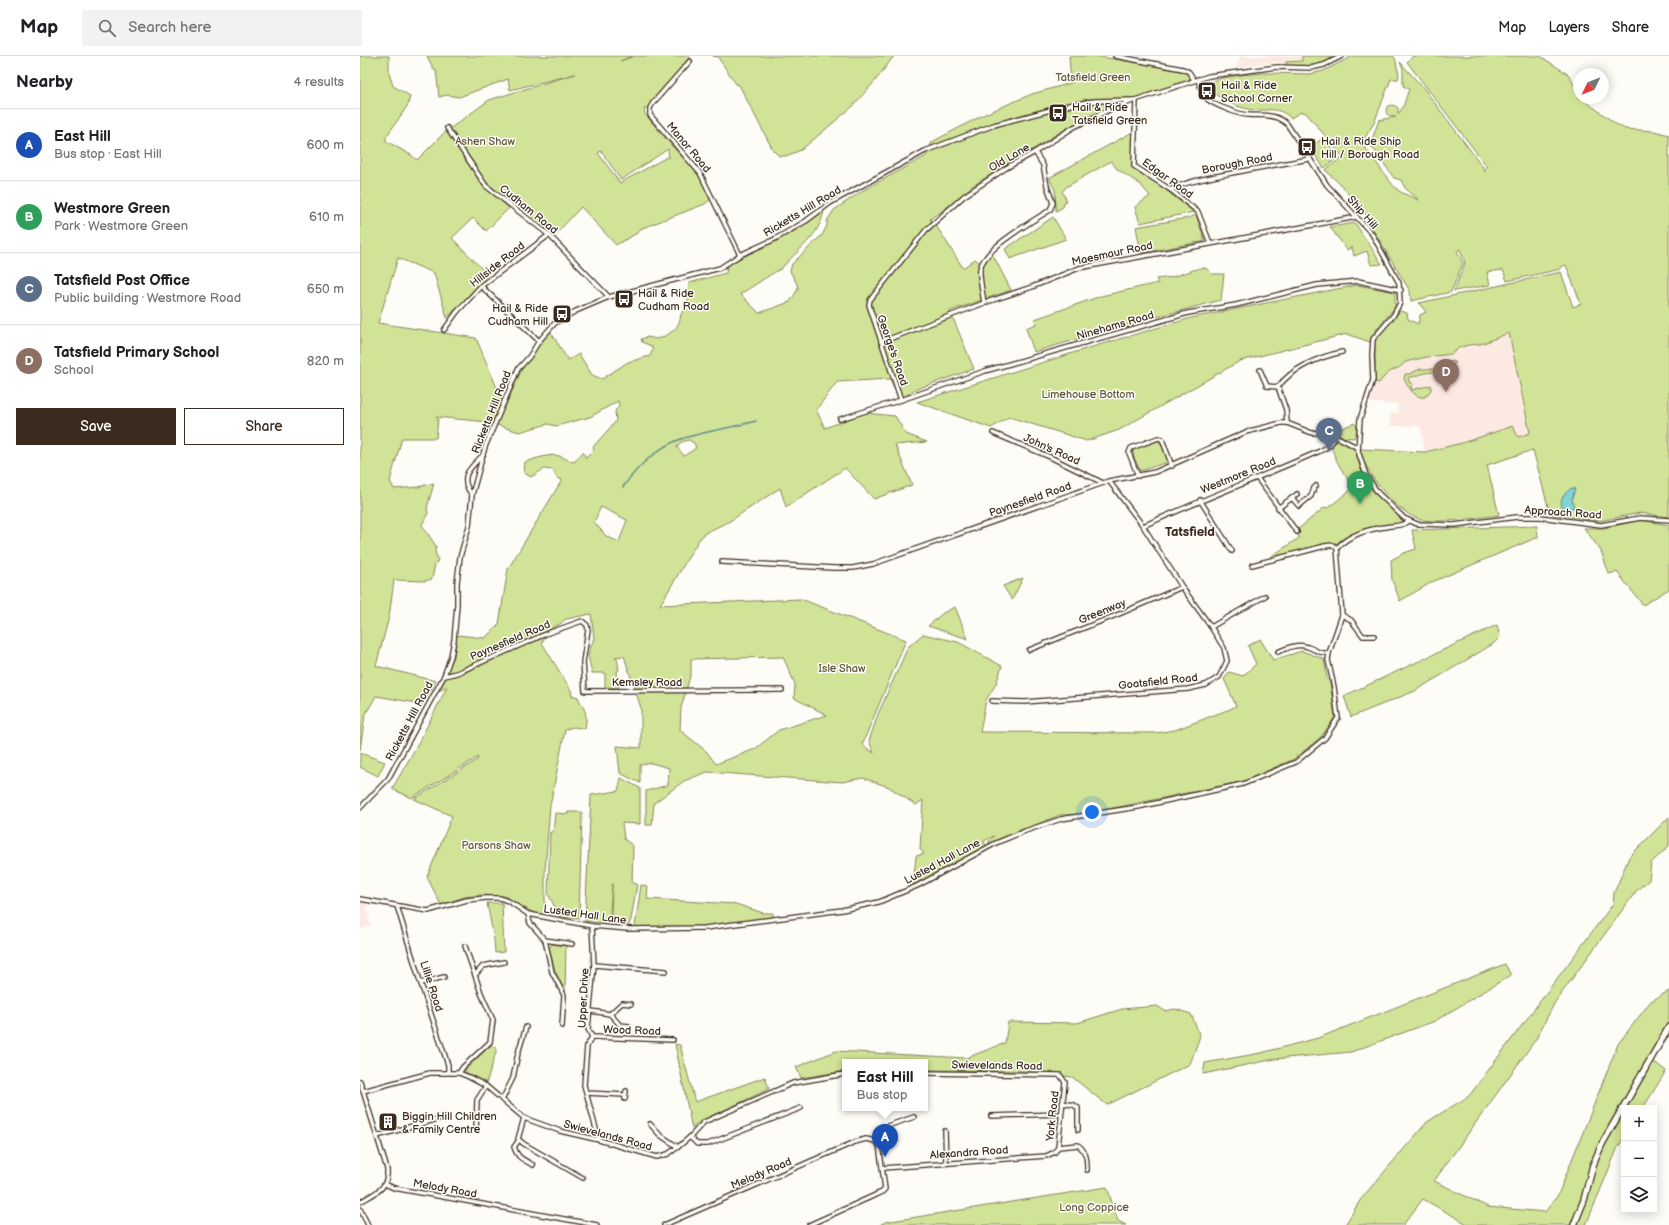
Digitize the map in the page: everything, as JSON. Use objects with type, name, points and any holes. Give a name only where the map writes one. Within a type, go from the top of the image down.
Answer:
[{"type":"street","points":[[1115,56],[1183,69],[1189,72],[1196,80]]},
{"type":"street","name":"Old Lane","points":[[869,305],[870,300],[926,230],[974,189],[1074,128],[1109,110],[1196,80],[1219,74],[1270,67],[1311,68],[1324,65],[1342,56]]},
{"type":"street","name":"Manor Road","points":[[690,61],[653,103],[650,108],[650,115],[700,173],[740,255]]},
{"type":"street","name":"Ship Hill","points":[[1196,80],[1206,99],[1212,102],[1247,115],[1262,114],[1283,120],[1293,132],[1327,185],[1372,234],[1399,282],[1401,290]]},
{"type":"street","name":"Ricketts Hill Road","points":[[360,808],[388,779],[444,676],[451,656],[457,606],[457,582],[460,557],[469,526],[472,496],[483,455],[518,369],[529,357],[539,341],[554,323],[576,310],[609,297],[714,270],[740,255],[775,239],[806,221],[830,203],[925,151],[994,125],[1069,105],[1095,101],[1136,100]]},
{"type":"street","name":"Edgar Road","points":[[1136,100],[1134,166],[1171,190],[1198,212],[1210,243]]},
{"type":"street","name":"Cudham Road","points":[[447,128],[486,186],[549,235],[609,297]]},
{"type":"street","points":[[984,303],[980,269],[988,254],[1050,210],[1054,203],[1047,186],[1043,165],[1035,152]]},
{"type":"street","name":"Borough Road","points":[[1171,190],[1177,185],[1309,159]]},
{"type":"street","name":"Maesmaur Road","points":[[881,342],[984,303],[1032,287],[1079,268],[1357,217]]},
{"type":"street","name":"Hillside Road","points":[[444,330],[457,312],[481,286],[549,235]]},
{"type":"street","name":"Ninehams Road","points":[[840,419],[901,400],[984,371],[1188,313],[1236,305],[1324,285],[1358,281],[1401,290]]},
{"type":"street","points":[[481,286],[539,341]]},
{"type":"street","points":[[1252,566],[1325,546],[1333,545],[1337,548],[1347,539],[1384,527],[1404,525],[1409,521],[1397,512],[1371,485],[1366,475],[1358,448],[1360,419],[1373,380],[1373,339],[1398,307],[1400,303],[1401,290]]},
{"type":"street","name":"George's Road","points":[[869,305],[901,400]]},
{"type":"street","points":[[1278,387],[1287,377],[1317,359],[1342,352]]},
{"type":"street","points":[[1260,370],[1267,386],[1278,387]]},
{"type":"street","points":[[1278,387],[1286,410],[1287,423],[1312,433],[1328,432],[1358,448]]},
{"type":"street","name":"Paynesfield Road","points":[[722,562],[834,568],[853,568],[873,564],[1109,481],[1138,476],[1172,466],[1246,432],[1281,423],[1287,423]]},
{"type":"street","name":"John's Road","points":[[993,433],[1050,457],[1103,483]]},
{"type":"street","name":"Westmore Road","points":[[1143,526],[1200,500],[1257,478],[1329,446],[1336,437]]},
{"type":"street","points":[[1138,476],[1129,453],[1131,448],[1158,438],[1162,439],[1172,466]]},
{"type":"street","points":[[472,496],[466,488],[465,480],[468,469],[483,455]]},
{"type":"street","points":[[1257,478],[1297,532]]},
{"type":"street","name":"Goatsfield Road","points":[[992,701],[1025,702],[1188,689],[1206,685],[1219,676],[1227,661],[1224,648],[1212,627],[1182,587],[1143,526],[1109,481]]},
{"type":"street","points":[[1292,498],[1298,506],[1311,496],[1316,486]]},
{"type":"street","points":[[1278,508],[1297,494]]},
{"type":"street","points":[[1200,500],[1232,550]]},
{"type":"street","name":"Approach Road","points":[[1409,521],[1422,525],[1454,525],[1517,517],[1601,525],[1640,518],[1669,520]]},
{"type":"street","name":"Lusted Hall Lane","points":[[360,899],[428,911],[467,900],[500,898],[510,902],[528,914],[592,926],[628,929],[705,928],[842,910],[879,902],[917,886],[996,843],[1025,831],[1061,819],[1138,807],[1243,784],[1296,762],[1325,738],[1338,718],[1334,687],[1328,660],[1342,615],[1337,548]]},
{"type":"street","name":"Greenway","points":[[1028,650],[1182,587]]},
{"type":"street","points":[[1212,627],[1265,596]]},
{"type":"street","points":[[1342,615],[1354,623],[1364,636],[1374,636]]},
{"type":"street","name":"Paynesfield Road","points":[[444,676],[548,634],[582,622]]},
{"type":"street","name":"Kemsley Road","points":[[582,622],[587,624],[588,630],[583,662],[584,690],[782,690]]},
{"type":"street","points":[[1278,652],[1292,646],[1303,646],[1318,653],[1329,653]]},
{"type":"street","name":"Lillie Road","points":[[397,906],[448,1065],[448,1072]]},
{"type":"street","points":[[528,914],[530,923],[545,940],[552,972],[564,995],[562,1026]]},
{"type":"street","name":"Upper Drive","points":[[592,926],[594,965],[588,1029],[592,1037],[588,1046],[584,1085],[599,1140]]},
{"type":"street","points":[[545,940],[572,944]]},
{"type":"street","points":[[459,1073],[463,1067],[490,1042],[493,1020],[481,993],[476,974],[465,946]]},
{"type":"street","points":[[476,974],[483,966],[504,962]]},
{"type":"street","points":[[594,965],[666,971]]},
{"type":"street","points":[[421,983],[444,976]]},
{"type":"street","points":[[610,1014],[622,1003],[631,1004]]},
{"type":"street","points":[[590,1011],[610,1014],[620,1025],[629,1026]]},
{"type":"street","points":[[502,1100],[513,1078],[526,1027]]},
{"type":"street","points":[[1574,1225],[1584,1200],[1593,1165],[1602,1144],[1669,1027]]},
{"type":"street","name":"Wood Road","points":[[592,1037],[673,1040]]},
{"type":"street","name":"Swievelands Road","points":[[363,1091],[430,1073],[459,1073],[469,1076],[486,1086],[524,1118],[560,1131],[599,1140],[657,1157],[668,1154],[678,1147],[704,1122],[793,1083],[842,1075]]},
{"type":"street","name":"Swievelands Road","points":[[928,1073],[1054,1074],[1060,1075],[1065,1082]]},
{"type":"street","points":[[360,1081],[378,1136],[388,1178],[380,1190],[360,1202]]},
{"type":"street","name":"York Road","points":[[1056,1152],[1058,1147],[1065,1082]]},
{"type":"street","points":[[476,1132],[477,1100],[486,1086]]},
{"type":"street","points":[[587,1093],[625,1097],[626,1091]]},
{"type":"street","points":[[1062,1103],[1074,1105],[1078,1108],[1078,1130]]},
{"type":"street","points":[[690,1137],[697,1144],[708,1144],[801,1108]]},
{"type":"street","points":[[992,1116],[1061,1114]]},
{"type":"street","points":[[809,1225],[882,1192],[885,1189],[883,1168],[878,1145],[875,1141],[888,1126],[914,1117]]},
{"type":"street","points":[[524,1118],[518,1139],[583,1178]]},
{"type":"street","points":[[378,1136],[438,1119]]},
{"type":"street","points":[[650,1124],[660,1135],[678,1147]]},
{"type":"street","points":[[945,1131],[946,1163]]},
{"type":"street","name":"Melody Road","points":[[664,1225],[866,1139],[875,1141]]},
{"type":"street","points":[[520,1140],[514,1147],[515,1150],[521,1159],[533,1165]]},
{"type":"street","points":[[1058,1147],[1078,1145],[1082,1148],[1086,1155],[1087,1170]]},
{"type":"street","name":"Alexandra Road","points":[[883,1168],[1046,1156],[1056,1152]]},
{"type":"street","name":"Melody Road","points":[[385,1184],[394,1188],[597,1225]]},
{"type":"street","points":[[360,1209],[368,1225]]},
{"type":"shaded area","points":[[1241,56],[1302,56],[1303,62],[1286,64],[1274,62],[1271,64],[1263,63],[1235,68]]},
{"type":"shaded area","points":[[1509,333],[1530,433],[1518,437],[1513,426],[1462,443],[1425,452],[1420,426],[1390,426],[1390,414],[1398,413],[1397,403],[1387,404],[1368,402],[1375,382],[1379,383],[1385,375],[1392,371],[1401,369],[1405,362],[1451,354],[1459,348],[1468,345],[1481,344]]},
{"type":"shaded area","points":[[366,902],[371,926],[360,929],[360,903]]},
{"type":"green space","points":[[360,56],[389,56],[389,73],[393,86],[410,96],[408,105],[386,137],[386,141],[417,160],[444,133],[489,100],[575,74],[510,90],[508,79],[459,97],[447,95],[439,97],[436,69],[434,70],[427,56],[632,56],[620,61],[635,56],[690,56],[651,109],[644,109],[645,114],[700,176],[711,199],[705,204],[640,229],[639,232],[616,245],[581,207],[554,236],[525,210],[523,212],[486,182],[483,185],[485,188],[509,208],[486,231],[473,218],[452,238],[488,275],[447,318],[434,273],[398,258],[378,323],[476,338],[505,407],[522,369],[550,331],[568,360],[579,354],[592,375],[602,379],[628,362],[650,356],[653,349],[651,346],[642,342],[641,339],[647,337],[657,339],[666,336],[673,331],[679,324],[681,314],[687,304],[689,283],[726,273],[727,267],[731,263],[793,232],[824,211],[817,228],[807,243],[781,269],[740,294],[759,313],[790,302],[798,289],[790,271],[792,264],[822,235],[827,226],[827,221],[834,210],[862,191],[926,156],[932,142],[985,114],[1032,94],[1071,83],[1069,56],[1096,56],[1179,70],[1188,74],[1191,79],[1134,98],[1089,99],[1045,109],[1042,114],[1095,103],[1126,102],[1107,109],[1052,137],[971,187],[953,203],[930,219],[937,227],[963,268],[975,259],[979,262],[985,263],[992,253],[1011,290],[950,311],[974,369],[914,390],[900,400],[890,379],[837,382],[816,410],[825,428],[865,413],[895,416],[906,434],[927,442],[895,445],[912,485],[874,499],[845,468],[786,507],[780,488],[730,521],[705,533],[698,541],[660,605],[801,599],[906,640],[862,745],[874,753],[869,741],[878,714],[908,647],[923,634],[958,642],[1002,666],[996,684],[986,700],[980,732],[1156,733],[1175,730],[1236,706],[1224,679],[1229,672],[1243,676],[1256,664],[1248,646],[1260,639],[1273,660],[1302,651],[1324,659],[1327,678],[1330,683],[1335,717],[1321,737],[1294,759],[1244,781],[1081,814],[1060,815],[988,844],[994,836],[984,841],[986,846],[913,885],[916,856],[924,854],[920,849],[923,800],[916,805],[889,787],[863,778],[842,782],[707,772],[684,781],[654,803],[652,825],[646,825],[646,791],[668,785],[669,768],[651,763],[640,765],[640,783],[620,773],[617,746],[641,748],[641,708],[624,656],[615,657],[617,658],[619,670],[617,671],[619,688],[605,687],[605,673],[592,673],[588,655],[594,638],[591,614],[566,619],[548,630],[542,643],[572,692],[571,695],[578,697],[585,711],[586,719],[585,729],[575,727],[565,730],[550,806],[545,870],[545,916],[534,913],[504,896],[479,895],[464,897],[441,905],[427,877],[452,816],[414,799],[477,760],[478,757],[412,798],[392,789],[419,742],[447,687],[439,691],[445,673],[454,657],[457,635],[485,638],[499,624],[508,569],[562,480],[557,478],[553,470],[544,469],[531,477],[524,473],[525,462],[544,456],[554,455],[574,462],[583,452],[586,458],[594,450],[593,447],[616,421],[615,411],[619,406],[618,401],[590,417],[556,426],[548,424],[519,432],[497,425],[498,423],[436,417],[438,419],[436,438],[402,438],[390,481],[394,489],[418,487],[434,483],[427,508],[428,513],[422,525],[436,546],[435,551],[438,561],[435,564],[432,579],[425,581],[394,580],[389,617],[376,666],[436,681],[423,704],[376,696],[365,715],[360,750]],"holes":[[[668,149],[669,158],[667,157],[620,183],[598,153],[601,151],[621,180]],[[689,440],[694,443],[696,448],[684,456],[677,447],[681,442]],[[601,507],[627,520],[619,542],[606,536],[594,522]],[[783,657],[795,684],[794,698],[827,715],[779,730],[755,749],[716,764],[706,751],[680,730],[681,708],[691,673],[691,659]]]},
{"type":"green space","points":[[717,56],[894,56],[875,81],[852,107],[801,150],[786,156],[779,156],[773,150],[739,85],[736,84]]},
{"type":"green space","points":[[1302,56],[1341,56],[1315,67],[1286,66],[1286,62],[1302,61]]},
{"type":"green space","points":[[1353,56],[1393,56],[1395,58],[1399,75],[1398,79],[1391,79],[1374,123],[1361,144],[1399,191],[1419,200],[1405,188],[1401,180],[1394,178],[1373,148],[1365,143],[1372,139],[1379,120],[1396,117],[1392,117],[1387,114],[1386,110],[1388,106],[1396,106],[1398,108],[1398,114],[1403,107],[1409,89],[1403,86],[1403,69],[1400,62],[1425,90],[1483,167],[1485,172],[1486,165],[1407,62],[1413,56],[1540,56],[1569,75],[1573,83],[1573,104],[1589,104],[1625,129],[1654,131],[1669,135],[1669,517],[1640,513],[1599,521],[1550,514],[1533,450],[1487,465],[1499,515],[1451,521],[1432,521],[1415,518],[1391,500],[1377,484],[1365,464],[1360,449],[1425,452],[1462,443],[1513,426],[1518,437],[1530,433],[1509,333],[1481,344],[1468,345],[1459,348],[1451,354],[1405,362],[1401,367],[1388,373],[1379,383],[1375,382],[1375,340],[1400,311],[1407,313],[1408,319],[1418,324],[1420,315],[1426,312],[1419,303],[1561,272],[1573,307],[1581,304],[1566,265],[1560,267],[1561,269],[1507,281],[1503,270],[1487,272],[1490,285],[1454,291],[1465,263],[1460,249],[1457,251],[1463,263],[1451,292],[1411,301],[1410,291],[1369,223],[1368,218],[1342,186],[1325,170],[1343,157],[1306,113],[1301,112],[1291,118],[1277,110],[1255,110],[1244,108],[1226,101],[1212,91],[1211,82],[1222,78],[1263,73],[1310,74],[1323,71]]},
{"type":"green space","points":[[1134,132],[1132,165],[1134,169],[1158,184],[1194,212],[1140,223],[1135,207],[1150,196],[1140,184],[1117,169],[1111,161],[1066,187],[1062,192],[1066,199],[1063,207],[1056,211],[1055,190],[1049,178]]},
{"type":"green space","points":[[1323,138],[1339,157],[1324,168],[1310,148]]},
{"type":"green space","points":[[1196,215],[1205,241],[1141,253],[1136,227],[1188,218]]},
{"type":"green space","points":[[1053,217],[1066,239],[1010,259],[1005,249]]},
{"type":"green space","points":[[1355,223],[1382,264],[1371,265],[1367,251],[1354,256],[1352,247],[1347,250],[1330,227]]},
{"type":"green space","points":[[1200,268],[1206,268],[1212,274],[1224,274],[1221,300],[1111,329],[1034,352],[1026,328],[1036,324],[1035,319],[1101,296],[1158,283],[1156,279],[1172,277]]},
{"type":"green space","name":"Limehouse Bottom","points":[[1357,285],[1395,292],[1395,307],[1373,334],[1370,342],[1347,334],[1240,361],[1119,430],[1087,441],[1009,417],[991,428],[917,402],[1092,347],[1191,318]]},
{"type":"green space","points":[[1454,361],[1456,363],[1442,371],[1425,373],[1408,378],[1410,383],[1413,385],[1411,386],[1412,390],[1431,385],[1431,390],[1425,397],[1415,394],[1410,389],[1404,379],[1405,374],[1409,374],[1420,369],[1436,369],[1443,364]]},
{"type":"green space","points":[[1354,423],[1357,427],[1354,438],[1340,437],[1338,435],[1338,430]]},
{"type":"green space","points":[[1158,441],[1161,442],[1168,462],[1140,471],[1133,455],[1133,450]]},
{"type":"green space","points":[[1336,441],[1353,444],[1361,470],[1370,486],[1403,521],[1402,523],[1385,525],[1356,533],[1340,541],[1334,546],[1326,545],[1271,560],[1270,557],[1299,538],[1297,530],[1325,507],[1328,508],[1353,488],[1334,454],[1332,443]]},
{"type":"green space","points":[[1640,520],[1669,525],[1669,589],[1643,605],[1617,572],[1609,574],[1601,551],[1584,528],[1605,528]]},
{"type":"green space","points":[[1537,526],[1538,537],[1432,582],[1400,601],[1392,580],[1391,560],[1416,549],[1412,530]]},
{"type":"green space","points":[[1023,578],[1012,600],[1003,586]]},
{"type":"green space","points":[[955,607],[968,639],[928,626],[943,613]]},
{"type":"green space","points":[[1497,625],[1500,637],[1493,644],[1415,691],[1351,717],[1344,696]]},
{"type":"green space","points":[[360,753],[385,762],[378,776],[360,767]]},
{"type":"green space","points":[[621,778],[640,788],[640,824],[622,823],[624,839],[633,846],[632,883],[637,884],[631,920],[627,928],[612,927],[612,884],[609,924],[585,921],[591,795],[618,791]]},
{"type":"green space","points":[[568,812],[582,812],[579,918],[560,917],[548,894],[550,832],[553,832],[555,813],[568,814]]},
{"type":"green space","points":[[1669,817],[1669,846],[1651,863],[1649,880],[1637,890],[1555,1002],[1536,1039],[1434,1181],[1488,1207],[1545,1212],[1558,1195],[1618,1044],[1651,1001],[1669,991],[1669,1035],[1652,1060],[1666,1071],[1645,1105],[1621,1105],[1621,1142],[1586,1225],[1469,1225],[1423,1199],[1403,1225],[1345,1225],[1361,1199],[1427,1122],[1469,1096],[1613,904],[1614,893],[1629,857]]},
{"type":"green space","points":[[641,885],[648,886],[647,899],[736,904],[763,913],[773,913],[773,917],[707,927],[635,927]]},
{"type":"green space","points":[[487,903],[502,903],[504,952],[495,953],[494,939]]},
{"type":"green space","points":[[552,944],[566,946],[565,992],[555,971],[549,948]]},
{"type":"green space","points":[[1505,964],[1511,975],[1435,1021],[1351,1052],[1275,1059],[1203,1074],[1205,1063],[1261,1053],[1318,1038]]},
{"type":"green space","points":[[1157,1006],[1165,1011],[1175,1009],[1191,1014],[1200,1036],[1190,1064],[1107,1105],[1072,1077],[1024,1071],[928,1070],[928,1059],[842,1059],[842,1071],[801,1078],[796,1067],[836,1051],[966,1058],[1005,1043],[1008,1022],[1077,1023],[1122,1009]]},
{"type":"green space","points":[[675,1044],[680,1045],[695,1102],[765,1077],[769,1089],[699,1122],[692,1129]]},
{"type":"green space","points":[[491,1045],[496,1048],[496,1052],[486,1084],[465,1072],[465,1070]]},
{"type":"green space","name":"Long Coppice","points":[[1107,1187],[1118,1221],[1126,1225],[880,1225],[885,1222]]},
{"type":"water","points":[[1571,488],[1575,489],[1572,499],[1574,507],[1569,509],[1562,507],[1561,501],[1563,496]]},
{"type":"waterway","points":[[623,487],[641,465],[656,452],[673,442],[699,434],[756,421]]},
{"type":"place","name":"Hail & Ride School Corner","points":[[1207,91]]},
{"type":"place","name":"Hail & Ride Tatsfield Green","points":[[1058,113]]},
{"type":"place","name":"Hail & Ride Ship Hill / Borough Road","points":[[1307,147]]},
{"type":"place","name":"Hail & Ride Cudham Road","points":[[624,299]]},
{"type":"place","name":"Hail & Ride Cudham Hill","points":[[562,314]]},
{"type":"place","name":"Tatsfield Primary School","points":[[1446,392]]},
{"type":"place","name":"Tatsfield Post Office","points":[[1329,451]]},
{"type":"place","name":"Westmore Green","points":[[1360,504]]},
{"type":"place","name":"Biggin Hill Children & Family Centre","points":[[388,1122]]},
{"type":"place","name":"East Hill","points":[[885,1157]]},
{"type":"district","name":"Tatsfield","points":[[1190,531]]},
{"type":"park label","name":"Tatsfield Green","points":[[1093,77]]},
{"type":"park label","name":"Ashen Shaw","points":[[485,141]]},
{"type":"park label","name":"Isle Shaw","points":[[842,668]]},
{"type":"park label","name":"Parsons Shaw","points":[[496,845]]}]
